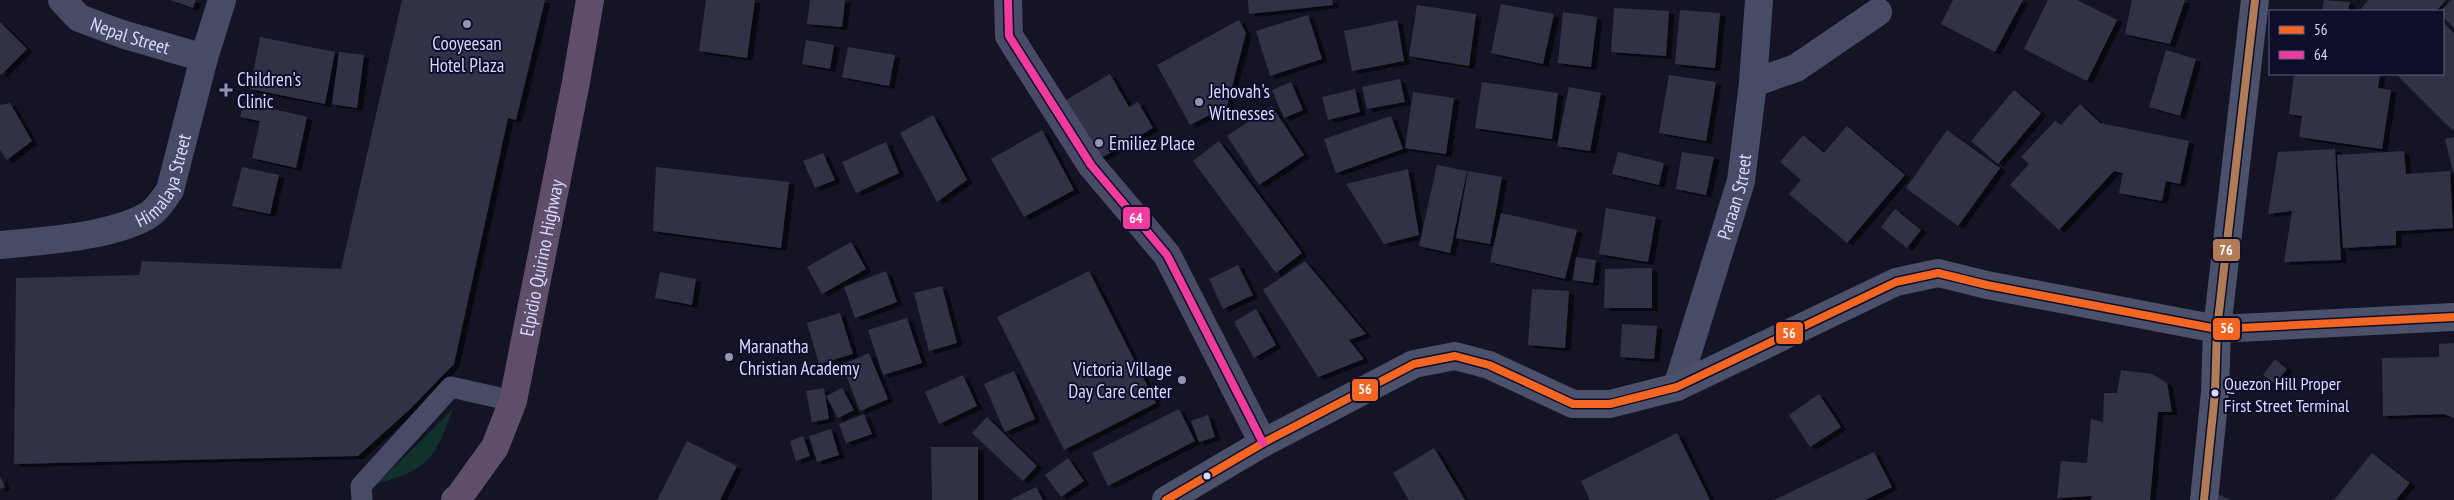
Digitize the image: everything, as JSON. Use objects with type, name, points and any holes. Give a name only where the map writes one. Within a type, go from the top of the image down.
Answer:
[{"type":"highway","name":"Elpidio Quirino Highway","points":[[455,500],[495,447],[513,401],[576,82],[590,0]]},
{"type":"main road","points":[[2204,500],[2215,392],[2217,330],[2255,0]]},
{"type":"main road","points":[[1166,500],[1263,443],[1414,364],[1455,356],[1489,365],[1573,404],[1610,404],[1677,387],[1771,344],[1845,305],[1888,286],[1938,273],[1987,285],[2217,330],[2454,318]]},
{"type":"street","name":"Nepal Street","points":[[62,0],[79,18],[122,34],[204,58]]},
{"type":"street","name":"Himalaya Street","points":[[0,245],[64,240],[121,226],[147,216],[160,204],[170,190],[204,58],[222,0]]},
{"type":"street","points":[[1008,0],[1009,36],[1091,165],[1168,255],[1263,443]]},
{"type":"street","name":"Paraan Street","points":[[1677,387],[1741,181],[1753,83],[1759,0]]},
{"type":"street","points":[[1753,83],[1796,68],[1878,12]]},
{"type":"lane","points":[[362,500],[362,486],[451,387],[513,401]]},
{"type":"green space","points":[[453,409],[441,439],[428,459],[408,473],[377,484]]},
{"type":"building","points":[[170,0],[196,0],[193,8]]},
{"type":"building","name":"Cooyeesan Hotel Plaza","points":[[402,0],[545,0],[516,120],[508,118],[454,364],[409,410],[358,456],[14,464],[16,278],[139,275],[142,261],[341,269]]},
{"type":"building","points":[[706,0],[755,0],[747,58],[699,51]]},
{"type":"building","points":[[810,0],[845,0],[842,27],[807,24]]},
{"type":"building","points":[[1248,0],[1332,0],[1333,5],[1249,14]]},
{"type":"building","points":[[1953,0],[2023,0],[1995,52],[1941,24]]},
{"type":"building","points":[[2048,0],[2077,0],[2117,20],[2087,81],[2024,49]]},
{"type":"building","points":[[2132,0],[2185,0],[2170,44],[2125,34]]},
{"type":"building","points":[[2324,0],[2350,2],[2348,10],[2322,10]]},
{"type":"building","points":[[2368,0],[2446,1],[2437,10],[2360,10]]},
{"type":"building","points":[[2451,0],[2454,0],[2454,28],[2444,18],[2444,10],[2441,10]]},
{"type":"building","points":[[1501,4],[1554,14],[1543,64],[1491,53]]},
{"type":"building","points":[[1417,5],[1476,14],[1469,66],[1409,56]]},
{"type":"building","points":[[1614,8],[1669,11],[1666,56],[1611,52]]},
{"type":"building","points":[[1680,10],[1720,13],[1715,68],[1675,64]]},
{"type":"building","points":[[1563,12],[1597,17],[1591,67],[1558,63]]},
{"type":"building","points":[[1308,15],[1322,59],[1270,76],[1256,31]]},
{"type":"building","points":[[1239,20],[1246,33],[1227,106],[1190,125],[1157,65]]},
{"type":"building","points":[[1397,20],[1404,61],[1352,71],[1344,31]]},
{"type":"building","points":[[0,22],[27,49],[1,75],[0,74]]},
{"type":"building","points":[[2444,23],[2454,33],[2454,128],[2452,130],[2397,75],[2444,75]]},
{"type":"building","points":[[260,37],[335,52],[325,104],[250,89]]},
{"type":"building","points":[[806,40],[834,45],[830,69],[802,64]]},
{"type":"building","points":[[848,47],[895,55],[889,86],[842,77]]},
{"type":"building","points":[[2166,50],[2196,59],[2180,116],[2149,107]]},
{"type":"building","points":[[339,52],[364,55],[357,108],[332,104]]},
{"type":"building","points":[[1110,74],[1129,107],[1138,102],[1153,128],[1099,159],[1066,100]]},
{"type":"building","points":[[1669,75],[1716,82],[1706,141],[1659,133]]},
{"type":"building","points":[[2294,75],[2380,75],[2378,88],[2391,90],[2382,149],[2299,137],[2302,116],[2289,114]]},
{"type":"building","points":[[1400,79],[1405,102],[1367,109],[1362,87]]},
{"type":"building","points":[[1291,82],[1303,110],[1284,118],[1272,90]]},
{"type":"building","points":[[1482,82],[1558,93],[1552,139],[1475,128]]},
{"type":"building","points":[[1569,87],[1601,93],[1590,151],[1557,146]]},
{"type":"building","points":[[1355,89],[1360,112],[1328,120],[1322,97]]},
{"type":"building","points":[[2014,90],[2041,113],[1998,164],[1971,141]]},
{"type":"building","points":[[1413,92],[1454,98],[1446,154],[1405,148]]},
{"type":"building","points":[[244,102],[307,117],[296,168],[252,158],[260,121],[240,117]]},
{"type":"building","points":[[10,103],[32,141],[7,160],[0,150],[0,105]]},
{"type":"building","points":[[2080,104],[2100,123],[2189,141],[2180,184],[2166,181],[2162,201],[2119,193],[2123,173],[2114,171],[2059,230],[2010,185],[2029,164],[2021,157],[2055,121],[2061,125]]},
{"type":"building","points":[[1272,106],[1304,155],[1259,185],[1227,136]]},
{"type":"building","points":[[933,115],[967,180],[937,202],[900,133]]},
{"type":"building","points":[[1391,116],[1403,149],[1336,173],[1324,139]]},
{"type":"building","points":[[1847,126],[1905,175],[1847,243],[1789,194],[1801,180],[1780,162],[1803,135],[1824,153]]},
{"type":"building","points":[[1042,130],[1074,190],[1024,217],[991,159]]},
{"type":"building","points":[[1947,130],[2000,168],[1958,226],[1906,188]]},
{"type":"building","points":[[2454,137],[2454,172],[2453,172],[2445,139]]},
{"type":"building","points":[[1219,141],[1302,253],[1276,273],[1193,161]]},
{"type":"building","points":[[886,142],[899,173],[856,193],[842,162]]},
{"type":"building","points":[[2335,149],[2341,260],[2284,262],[2292,211],[2268,214],[2278,152]]},
{"type":"building","points":[[2404,151],[2406,174],[2450,171],[2453,228],[2396,231],[2396,245],[2343,248],[2337,155]]},
{"type":"building","points":[[1618,152],[1664,163],[1659,185],[1612,174]]},
{"type":"building","points":[[1682,152],[1714,157],[1706,195],[1676,189]]},
{"type":"building","points":[[823,153],[835,180],[815,188],[803,161]]},
{"type":"building","points":[[1437,165],[1467,171],[1450,253],[1419,246]]},
{"type":"building","points":[[242,167],[279,175],[270,214],[232,206]]},
{"type":"building","points":[[656,167],[789,182],[781,248],[653,231]]},
{"type":"building","points":[[1408,169],[1419,235],[1384,244],[1346,184]]},
{"type":"building","points":[[1468,171],[1502,177],[1490,244],[1456,238]]},
{"type":"building","points":[[1606,208],[1656,217],[1648,262],[1599,254]]},
{"type":"building","points":[[1895,209],[1921,230],[1907,248],[1881,227]]},
{"type":"building","points":[[1501,213],[1577,230],[1565,279],[1490,262]]},
{"type":"building","points":[[851,242],[866,269],[822,294],[807,267]]},
{"type":"building","points":[[1576,257],[1596,260],[1593,283],[1573,280]]},
{"type":"building","points":[[1305,261],[1366,334],[1349,340],[1364,359],[1318,377],[1263,290]]},
{"type":"building","points":[[1238,265],[1253,295],[1223,309],[1209,279]]},
{"type":"building","points":[[1652,268],[1652,308],[1604,308],[1605,269]]},
{"type":"building","points":[[886,271],[897,302],[855,318],[844,287]]},
{"type":"building","points":[[1089,271],[1156,403],[1064,450],[997,317]]},
{"type":"building","points":[[660,272],[696,279],[692,305],[655,298]]},
{"type":"building","points":[[942,286],[957,343],[929,351],[914,293]]},
{"type":"building","points":[[1532,289],[1569,291],[1565,348],[1528,345]]},
{"type":"building","points":[[1256,309],[1276,345],[1254,358],[1234,322]]},
{"type":"building","points":[[840,313],[853,354],[819,364],[807,323]]},
{"type":"building","points":[[907,318],[922,363],[883,375],[868,330]]},
{"type":"building","points":[[1622,324],[1657,326],[1654,359],[1620,357]]},
{"type":"building","points":[[2454,343],[2454,418],[2444,414],[2383,416],[2382,358],[2439,357],[2439,344]]},
{"type":"building","points":[[869,353],[888,399],[860,411],[842,365]]},
{"type":"building","points":[[2275,359],[2287,369],[2275,384],[2263,375]]},
{"type":"building","points":[[2121,370],[2152,374],[2167,383],[2172,412],[2158,412],[2150,500],[2091,500],[2092,496],[2057,498],[2061,461],[2087,463],[2091,419],[2103,422],[2104,393],[2117,393]]},
{"type":"building","points":[[1014,371],[1035,419],[1005,432],[984,384]]},
{"type":"building","points":[[963,375],[977,406],[939,424],[925,392]]},
{"type":"building","points":[[824,388],[829,419],[812,422],[806,391]]},
{"type":"building","points":[[842,388],[854,410],[838,418],[826,396]]},
{"type":"building","points":[[1819,394],[1841,427],[1810,447],[1789,415]]},
{"type":"building","points":[[1179,409],[1195,441],[1108,486],[1092,453]]},
{"type":"building","points":[[864,414],[872,434],[846,443],[839,424]]},
{"type":"building","points":[[1208,415],[1215,437],[1199,442],[1191,421]]},
{"type":"building","points":[[987,417],[1037,466],[1023,481],[972,433]]},
{"type":"building","points":[[831,429],[839,455],[817,462],[809,436]]},
{"type":"building","points":[[1677,433],[1710,500],[1590,500],[1581,481]]},
{"type":"building","points":[[803,436],[810,456],[796,461],[790,441]]},
{"type":"building","points":[[687,441],[737,466],[720,500],[657,500]]},
{"type":"building","points":[[931,447],[978,447],[978,500],[932,500]]},
{"type":"building","points":[[1434,448],[1465,500],[1409,500],[1393,473]]},
{"type":"building","points":[[1874,452],[1892,487],[1865,500],[1774,500]]},
{"type":"building","points":[[2372,453],[2410,483],[2396,500],[2334,500]]},
{"type":"building","points":[[1068,458],[1084,481],[1061,497],[1045,475]]},
{"type":"building","points":[[0,476],[5,487],[0,489]]},
{"type":"building","points":[[1036,487],[1043,500],[1010,500]]},
{"type":"building","points":[[2217,494],[2231,500],[2214,500]]},
{"type":"transit line","name":"64","points":[[1008,0],[1009,36],[1091,165],[1167,255],[1263,443]]},
{"type":"transit line","name":"76","points":[[2204,500],[2215,393],[2217,329],[2255,0]]},
{"type":"transit line","name":"56","points":[[1166,500],[1263,443],[1414,364],[1455,356],[1489,365],[1573,404],[1610,404],[1677,387],[1896,282],[1938,273],[1987,285],[2217,329],[2454,317]]},
{"type":"place","name":"Cooyeesan Hotel Plaza","points":[[467,24]]},
{"type":"place","name":"Children's Clinic","points":[[226,90]]},
{"type":"place","name":"Jehovah's Witnesses","points":[[1199,102]]},
{"type":"place","name":"Emiliez Place","points":[[1099,143]]},
{"type":"place","name":"Maranatha Christian Academy","points":[[729,357]]},
{"type":"place","name":"Victoria Village Day Care Center","points":[[1182,380]]},
{"type":"place","name":"Quezon Hill Proper First Street Terminal","points":[[2215,393]]}]
